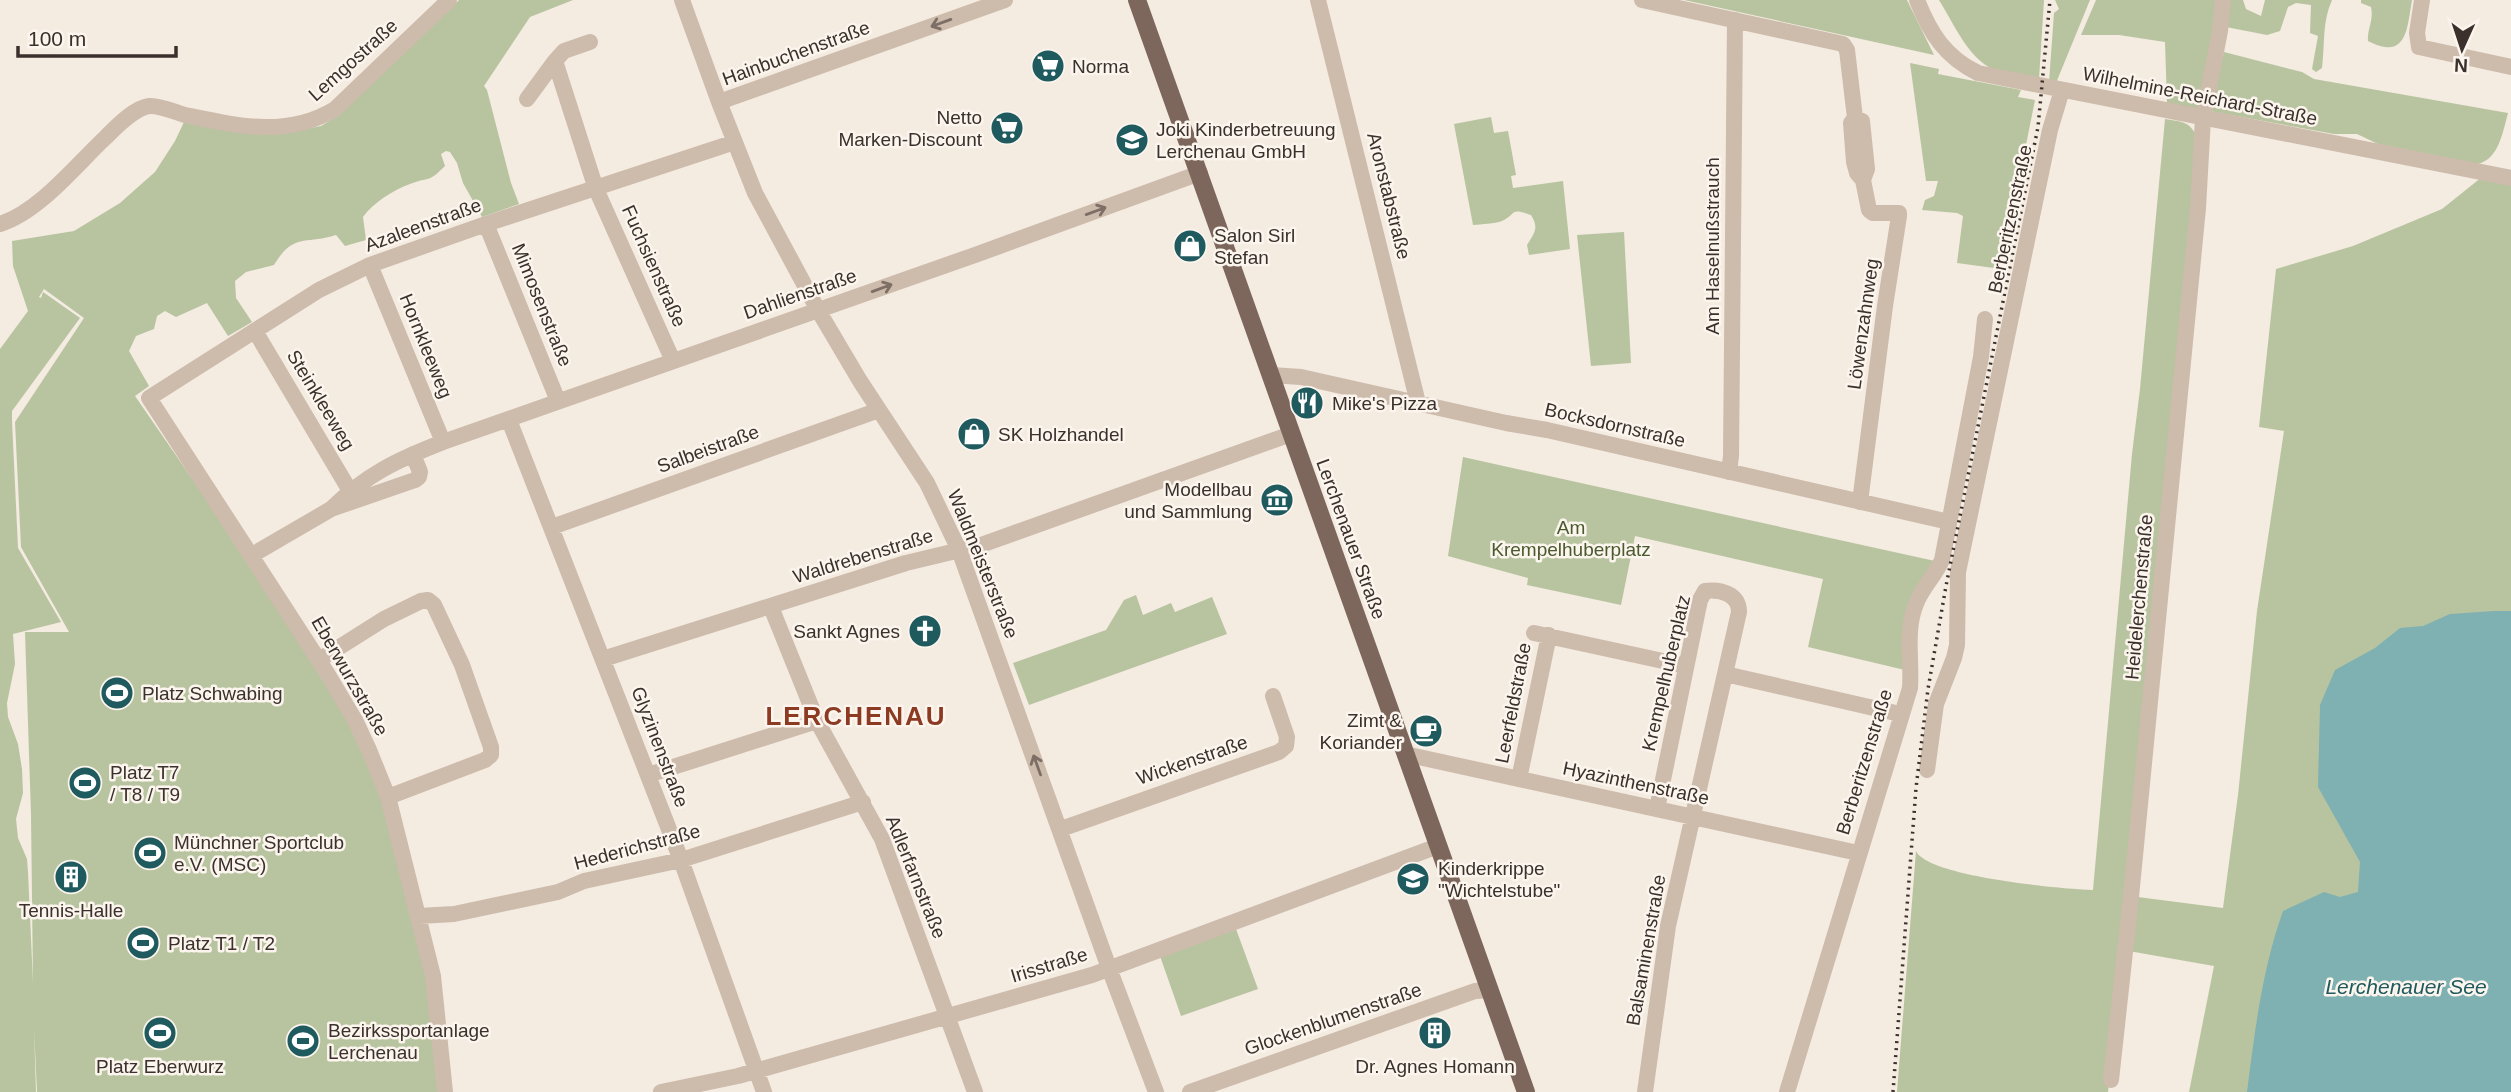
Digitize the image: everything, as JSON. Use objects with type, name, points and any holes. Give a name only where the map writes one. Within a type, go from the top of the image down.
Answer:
[{"type":"main road","name":"Lerchenauer Straße","points":[[1137,0],[1526,1092]]},
{"type":"street","name":"Lemgostraße","points":[[0,224],[17,219],[124,119],[149,106],[225,123],[265,128],[296,126],[318,120],[335,109],[449,0]]},
{"type":"street","name":"Waldmeisterstraße","points":[[682,0],[755,193],[818,310],[927,483],[959,550],[1156,1092]]},
{"type":"street","name":"Hainbuchenstraße","points":[[719,102],[1005,0]]},
{"type":"street","name":"Aronstabstraße","points":[[1318,0],[1418,403]]},
{"type":"street","points":[[1642,0],[1735,20]]},
{"type":"street","name":"Wilhelmine-Reichard-Straße","points":[[1917,0],[1924,19],[1947,54],[1978,73],[2511,178]]},
{"type":"street","name":"Heidelerchenstraße","points":[[2111,1080],[2197,222],[2203,118],[2224,0]]},
{"type":"street","points":[[2422,0],[2417,42],[2419,47],[2511,66]]},
{"type":"street","name":"Löwenzahnweg","points":[[1735,20],[1843,44],[1847,50],[1856,118],[1850,128],[1857,173],[1863,180],[1869,209],[1873,213],[1899,213],[1860,502]]},
{"type":"street","name":"Am Haselnußstrauch","points":[[1729,472],[1735,20]]},
{"type":"street","points":[[527,99],[564,51],[590,42]]},
{"type":"street","name":"Fuchsienstraße","points":[[555,61],[596,189],[673,361]]},
{"type":"street","name":"Berberitzenstraße","points":[[1927,769],[1936,704],[1954,659],[1958,572],[2050,130],[2062,90]]},
{"type":"street","name":"Azaleenstraße","points":[[149,398],[319,290],[370,265],[734,142]]},
{"type":"street","name":"Dahlienstraße","points":[[331,509],[350,491],[385,466],[443,442],[1200,173]]},
{"type":"street","name":"Mimosenstraße","points":[[486,224],[558,401]]},
{"type":"street","name":"Hornkleeweg","points":[[370,265],[443,442]]},
{"type":"street","name":"Berberitzenstraße","points":[[1787,1092],[1910,688],[1910,638],[1916,604],[1942,560],[1981,357],[1984,319]]},
{"type":"street","name":"Steinkleeweg","points":[[255,331],[350,491]]},
{"type":"street","name":"Bocksdornstraße","points":[[1271,376],[1301,377],[1949,522]]},
{"type":"street","name":"Eberwurzstraße","points":[[149,398],[252,555],[355,720],[388,797],[433,976],[445,1092]]},
{"type":"street","name":"Salbeistraße","points":[[552,527],[879,410]]},
{"type":"street","name":"Glyzinenstraße","points":[[509,419],[681,860],[764,1092]]},
{"type":"street","name":"Waldrebenstraße","points":[[603,659],[906,563],[981,545],[1291,434]]},
{"type":"street","name":"Dahlienstraße","points":[[252,555],[331,509],[415,480],[420,472],[413,454]]},
{"type":"street","name":"Krempelhuberplatz","points":[[1657,809],[1700,600],[1705,591],[1720,592],[1734,596],[1739,603],[1739,612],[1693,817]]},
{"type":"street","points":[[318,660],[384,619],[421,601],[428,600],[434,605],[471,687],[491,747],[491,755],[485,760],[388,797]]},
{"type":"street","name":"Adlerfarnstraße","points":[[771,607],[817,721],[882,839],[975,1092]]},
{"type":"street","name":"Leerfeldstraße","points":[[1519,779],[1541,634],[1686,666]]},
{"type":"street","points":[[1725,674],[1900,714]]},
{"type":"street","name":"Wickenstraße","points":[[1060,829],[1279,752],[1286,747],[1287,737],[1273,695]]},
{"type":"street","points":[[648,775],[817,721]]},
{"type":"street","name":"Hyazinthenstraße","points":[[1405,754],[1858,853]]},
{"type":"street","name":"Hederichstraße","points":[[419,916],[454,914],[558,892],[584,881],[681,860],[863,802]]},
{"type":"street","name":"Balsaminenstraße","points":[[1645,1092],[1666,935],[1693,817]]},
{"type":"street","name":"Irisstraße","points":[[661,1092],[738,1076],[1092,975],[1438,846]]},
{"type":"street","name":"Glockenblumenstraße","points":[[1190,1092],[1475,991],[1490,990]]},
{"type":"green space","points":[[459,0],[573,0],[530,17],[484,86],[519,204],[482,217],[463,183],[457,163],[450,152],[446,151],[441,154],[445,166],[435,175],[397,190],[367,212],[363,217],[366,240],[345,246],[336,235],[301,241],[288,248],[274,265],[246,272],[235,281],[236,298],[252,322],[228,336],[207,303],[176,317],[165,311],[157,316],[154,329],[136,336],[129,351],[149,386],[135,396],[251,564],[328,682],[359,741],[381,793],[426,975],[441,1092],[37,1092],[34,1027],[36,1092],[0,1092],[0,349],[28,311],[13,266],[12,241],[74,231],[120,203],[155,172],[184,122],[296,131],[321,126],[339,115]],"holes":[[[44,289],[84,318],[15,422],[21,547],[69,632],[25,632],[33,983],[27,859],[18,838],[16,819],[23,793],[22,769],[18,744],[8,717],[7,703],[15,664],[13,634],[61,622],[18,548],[12,411],[80,318],[43,292],[41,298],[39,297]]]},
{"type":"green space","points":[[1684,0],[1907,0],[1934,55]]},
{"type":"green space","points":[[1939,0],[2044,0],[2039,79],[2001,73],[1980,61],[1964,42]]},
{"type":"green space","points":[[2055,0],[2090,0],[2056,83],[2049,82],[2054,13],[2059,9]]},
{"type":"green space","points":[[2096,0],[2219,0],[2196,109],[2167,104],[2165,42],[2119,35],[2081,35]]},
{"type":"green space","points":[[2230,0],[2243,0],[2246,9],[2261,16],[2265,0],[2332,0],[2325,25],[2322,68],[2316,72],[2312,69],[2318,36],[2310,33],[2311,5],[2296,3],[2288,7],[2280,31],[2267,35],[2226,27]]},
{"type":"green space","points":[[2361,0],[2412,0],[2406,31],[2398,44],[2391,47],[2381,46],[2368,41],[2371,7],[2361,3]]},
{"type":"green space","points":[[2224,52],[2302,72],[2314,79],[2508,113],[2495,150],[2485,161],[2478,164],[2378,144],[2357,134],[2334,134],[2209,111]]},
{"type":"green space","points":[[1910,63],[1939,69],[1938,74],[2021,90],[2018,97],[2035,100],[2001,269],[1957,263],[1963,216],[1922,210],[1925,200],[1934,196],[1938,181],[1926,181]]},
{"type":"green space","points":[[1491,117],[1494,133],[1508,131],[1516,175],[1511,176],[1513,188],[1563,181],[1570,249],[1529,255],[1527,245],[1535,227],[1531,215],[1524,213],[1514,212],[1499,222],[1473,225],[1454,124]]},
{"type":"green space","points":[[2165,119],[2185,123],[2198,139],[2130,896],[2223,908],[2257,611],[2284,431],[2259,427],[2276,269],[2353,246],[2442,209],[2482,177],[2511,183],[2511,1092],[2189,1092],[2214,966],[2123,950],[2108,1092],[1897,1092],[1916,851],[1926,860],[1969,875],[2093,890]]},
{"type":"green space","points":[[1624,232],[1631,363],[1591,366],[1577,235]]},
{"type":"green space","name":"Am Krempelhuberplatz","points":[[1463,457],[1944,563],[1917,604],[1909,671],[1808,647],[1823,579],[1635,536],[1621,605],[1527,585],[1528,578],[1448,556]]},
{"type":"green space","points":[[1136,595],[1143,615],[1171,603],[1175,612],[1212,597],[1227,634],[1029,705],[1013,663],[1106,630],[1124,600]]},
{"type":"green space","points":[[1236,929],[1258,989],[1181,1016],[1160,956]]},
{"type":"water","name":"Lerchenauer See","points":[[2511,611],[2511,1092],[2247,1092],[2264,978],[2283,911],[2324,892],[2340,897],[2358,892],[2360,862],[2318,787],[2320,705],[2335,670],[2375,648],[2400,628],[2423,626],[2450,614]]},
{"type":"railway","points":[[1893,1092],[1916,788],[1928,689],[1946,586],[2038,127],[2050,0]]},
{"type":"place","name":"Norma","points":[[1048,66]]},
{"type":"place","name":"Netto Marken-Discount","points":[[1007,128]]},
{"type":"place","name":"Joki Kinderbetreuung Lerchenau GmbH","points":[[1132,140]]},
{"type":"place","name":"Salon Sirl Stefan","points":[[1190,246]]},
{"type":"place","name":"Mike's Pizza","points":[[1307,403]]},
{"type":"place","name":"SK Holzhandel","points":[[974,434]]},
{"type":"place","name":"Modellbau und Sammlung","points":[[1277,500]]},
{"type":"place","name":"Sankt Agnes","points":[[925,631]]},
{"type":"place","name":"Platz Schwabing","points":[[117,693]]},
{"type":"place","name":"Zimt & Koriander","points":[[1426,731]]},
{"type":"place","name":"Platz T7 / T8 / T9","points":[[85,783]]},
{"type":"place","name":"Münchner Sportclub e.V. (MSC)","points":[[150,853]]},
{"type":"place","name":"Tennis-Halle","points":[[71,877]]},
{"type":"place","name":"Kinderkrippe \"Wichtelstube\"","points":[[1413,879]]},
{"type":"place","name":"Platz T1 / T2","points":[[143,943]]},
{"type":"place","name":"Platz Eberwurz","points":[[160,1033]]},
{"type":"place","name":"Dr. Agnes Homann","points":[[1435,1033]]},
{"type":"place","name":"Bezirkssportanlage Lerchenau","points":[[303,1041]]},
{"type":"district","name":"LERCHENAU","points":[[856,716]]}]
